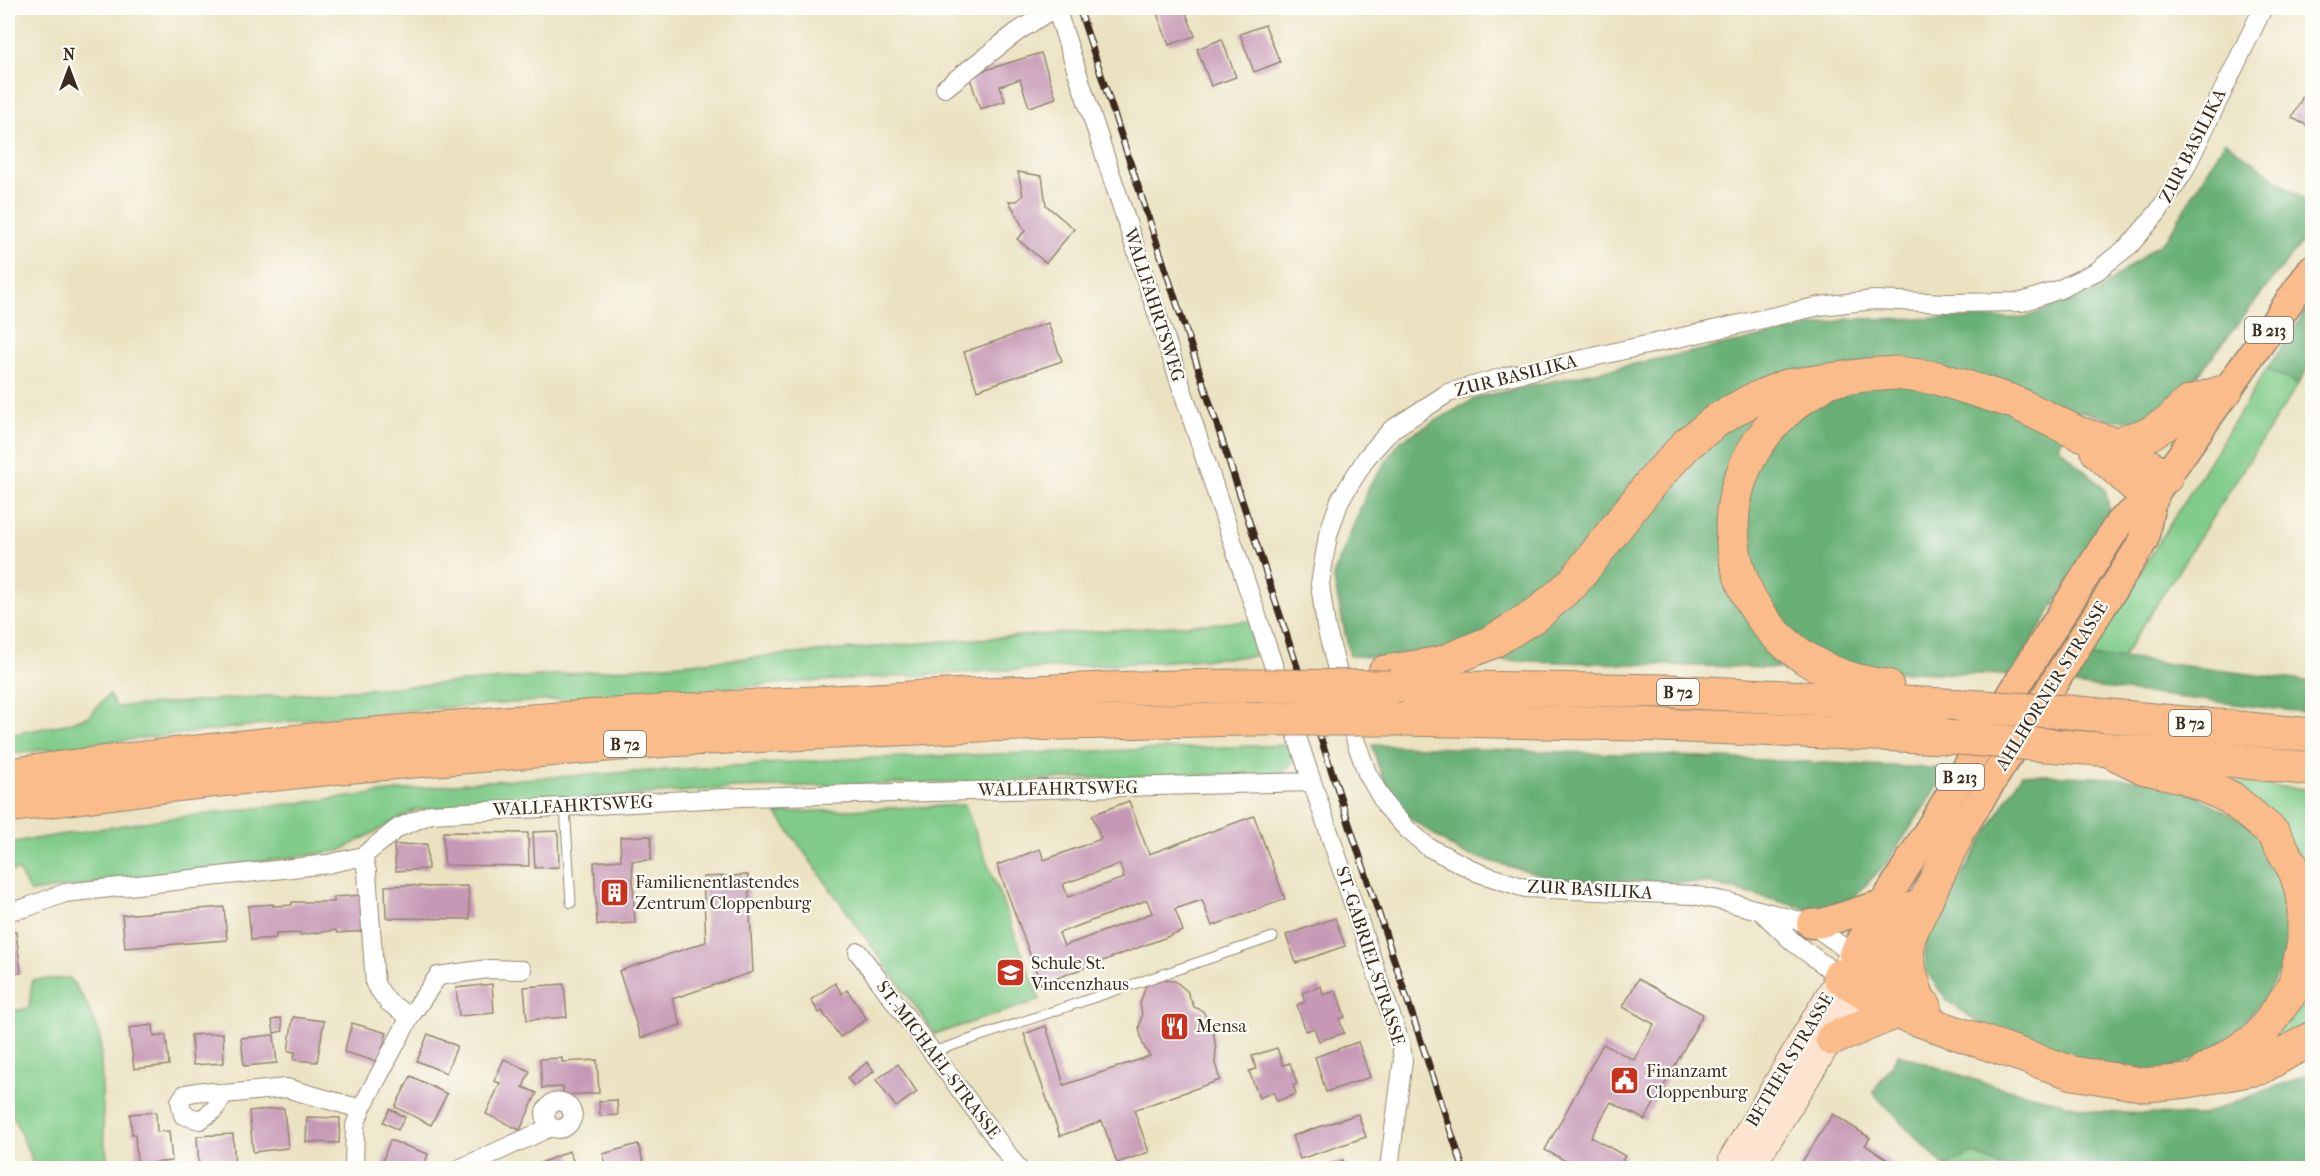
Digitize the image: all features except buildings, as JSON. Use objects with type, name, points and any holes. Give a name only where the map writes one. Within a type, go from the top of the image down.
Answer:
[{"type":"highway","name":"B 72","points":[[1388,679],[1441,663],[1492,642],[1536,615],[1572,584],[1651,483],[1687,444],[1717,420],[1750,401],[1785,386],[1835,378],[1896,373],[1937,378],[2014,402],[2078,433],[2115,444],[2159,487]]},
{"type":"highway","name":"B 72","points":[[1835,378],[1801,398],[1785,411],[1753,452],[1739,479],[1732,508],[1732,535],[1740,577],[1761,617],[1792,650],[1811,662],[1841,676],[1877,685],[1941,692],[1967,702]]},
{"type":"highway","points":[[2115,444],[2147,435],[2169,422],[2188,403],[2226,391]]},
{"type":"highway","name":"B 72","points":[[2078,433],[2134,484],[2159,487]]},
{"type":"highway","name":"B 72","points":[[8,775],[338,737],[671,710],[968,695],[1388,679],[1967,702],[2009,708],[2313,735]]},
{"type":"highway","name":"B 72","points":[[8,806],[340,767],[668,740],[980,725],[1245,719],[1403,718],[1635,724],[1946,737],[2106,749],[2313,770]]},
{"type":"highway","points":[[2106,749],[2145,768],[2185,777],[2231,798],[2274,834],[2295,871],[2304,899],[2304,942],[2294,987],[2257,1039],[2188,1081]]},
{"type":"highway","name":"B 213","points":[[1908,1008],[1906,951],[1909,936],[1955,838]]},
{"type":"highway","points":[[1856,973],[1908,1008],[1963,1034],[2082,1075],[2146,1085],[2188,1081],[2260,1068],[2313,1038]]},
{"type":"highway","points":[[1832,1039],[1908,1008]]},
{"type":"main road","name":"AHLHORNER STRASSE","points":[[1856,973],[1882,904],[2120,523],[2159,487],[2313,269]]},
{"type":"main road","name":"AHLHORNER STRASSE","points":[[1856,973],[1955,838],[2144,540],[2159,487]]},
{"type":"main road","points":[[1811,924],[1822,923],[1882,904]]},
{"type":"street","points":[[945,88],[1017,32],[1055,8]]},
{"type":"street","name":"WALLFAHRTSWEG","points":[[8,911],[26,908],[65,893],[328,864],[363,856],[398,828],[431,814],[742,797],[1312,782],[1055,8]]},
{"type":"street","name":"ZUR BASILIKA","points":[[1856,973],[1811,924],[1693,895],[1525,888],[1490,878],[1453,861],[1428,847],[1407,829],[1386,806],[1367,773],[1356,742],[1326,627],[1320,584],[1328,535],[1340,500],[1367,457],[1390,430],[1449,393],[1504,377],[1820,306],[1874,300],[1948,303],[2022,302],[2058,290],[2097,271],[2130,245],[2158,212],[2183,173],[2264,8]]},
{"type":"street","name":"ST.-GABRIEL-STRASSE","points":[[1312,782],[1401,1045],[1403,1060],[1389,1168]]},
{"type":"street","points":[[363,856],[367,872],[375,984],[388,1002],[410,1017]]},
{"type":"street","name":"ZUR BASILIKA","points":[[1761,912],[1793,942],[1856,973]]},
{"type":"street","name":"ST.-MICHAEL-STRASSE","points":[[858,952],[1018,1168]]},
{"type":"street","points":[[354,1168],[355,1126],[361,1109],[410,1017],[438,976],[488,969],[522,970]]},
{"type":"street","name":"BETHER STRASSE","points":[[1751,1168],[1832,1039],[1856,973]]},
{"type":"street","name":"BETHER STRASSE","points":[[1732,1168],[1732,1159],[1856,973]]},
{"type":"street","points":[[224,1094],[286,1088],[361,1109]]},
{"type":"street","points":[[461,1168],[551,1127]]},
{"type":"lane","points":[[566,807],[571,903]]},
{"type":"lane","points":[[933,1052],[1273,938]]},
{"type":"green space","points":[[2225,141],[2312,206],[2312,229],[2169,412],[2125,421],[2081,411],[2058,446],[2105,490],[2110,514],[2011,675],[1350,656],[1333,576],[1369,487],[1400,441],[1478,397],[1848,319],[2024,318],[2099,290],[2168,237]]},
{"type":"green space","points":[[2312,301],[2312,362],[2298,384],[2267,369]]},
{"type":"green space","points":[[2267,369],[2298,384],[2122,658],[2087,657]]},
{"type":"green space","points":[[1249,621],[1255,656],[818,681],[344,715],[8,754],[8,735],[66,724],[89,716],[109,694],[116,707],[506,679],[946,641]]},
{"type":"green space","points":[[2087,657],[2122,658],[2312,682],[2312,713],[2074,685]]},
{"type":"green space","points":[[1289,745],[1295,759],[1283,773],[735,788],[415,810],[340,851],[30,892],[18,870],[8,872],[8,843],[164,819],[474,782],[847,759]]},
{"type":"green space","points":[[1372,745],[1949,769],[1887,863],[1850,901],[1809,909],[1708,883],[1555,879],[1461,853],[1410,818],[1382,778]]},
{"type":"green space","points":[[2022,774],[2154,780],[2178,785],[2253,827],[2286,887],[2290,919],[2290,953],[2264,999],[2240,1027],[2211,1051],[2173,1068],[2135,1071],[2079,1062],[1982,1026],[1946,999],[1925,970],[1925,936]]},
{"type":"green space","points":[[2224,781],[2312,790],[2312,913]]},
{"type":"green space","points":[[965,805],[1040,1000],[935,1034],[776,813]]},
{"type":"green space","points":[[2312,925],[2312,1025],[2238,1066]]},
{"type":"green space","points":[[70,978],[85,1001],[100,1035],[104,1140],[109,1168],[35,1168],[8,1103],[8,1012],[29,1008],[32,980]]},
{"type":"green space","points":[[1898,1054],[1984,1083],[2098,1112],[2199,1116],[2312,1073],[2312,1168],[2006,1168],[1972,1153],[1945,1167],[1873,1093]]},
{"type":"green space","points":[[1972,1153],[2006,1168],[1945,1167]]},
{"type":"railway","points":[[1079,8],[1463,1168]]},
{"type":"place","name":"Familienentlastendes Zentrum Cloppenburg","points":[[614,892]]},
{"type":"place","name":"Schule St. Vincenzhaus","points":[[1010,973]]},
{"type":"place","name":"Mensa","points":[[1175,1026]]},
{"type":"place","name":"Finanzamt Cloppenburg","points":[[1625,1081]]}]
